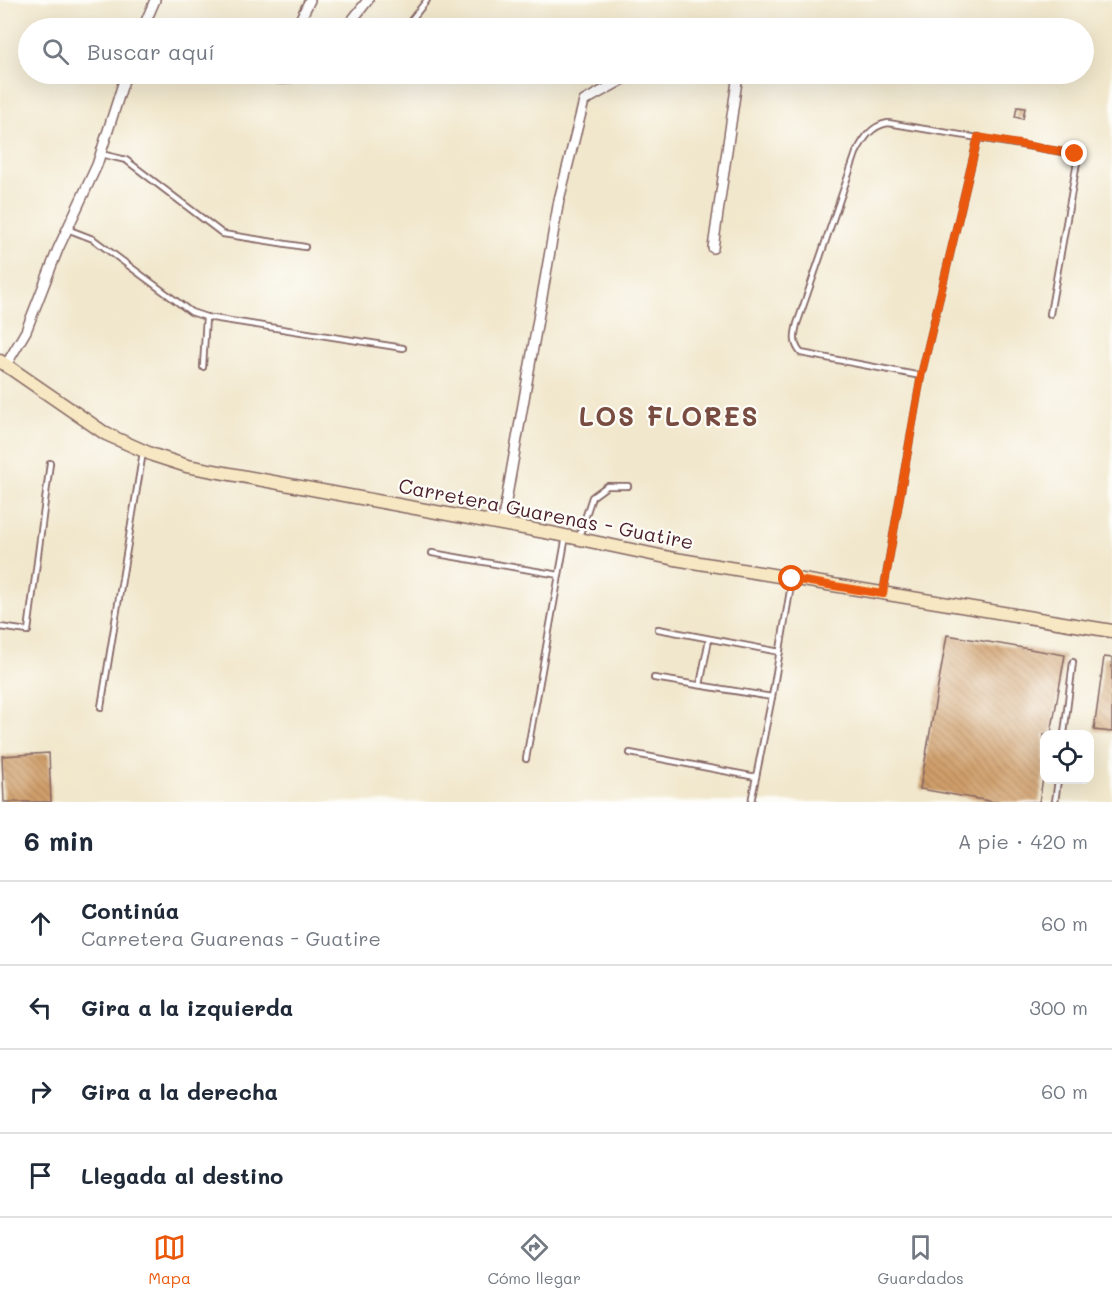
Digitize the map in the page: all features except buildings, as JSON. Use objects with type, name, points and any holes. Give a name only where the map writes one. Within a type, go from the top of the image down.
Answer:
[{"type":"main road","name":"Carretera Guarenas - Guatire","points":[[3,363],[106,434],[144,452],[187,466],[502,524],[675,559],[1112,632]]},
{"type":"street","points":[[147,18],[155,0]]},
{"type":"street","points":[[301,18],[310,0]]},
{"type":"street","points":[[354,18],[368,0]]},
{"type":"street","points":[[3,363],[33,317],[67,229],[84,196],[123,84]]},
{"type":"street","points":[[502,524],[559,200],[584,101],[615,84]]},
{"type":"street","points":[[713,248],[737,84]]},
{"type":"lane","points":[[413,18],[427,0]]},
{"type":"lane","points":[[921,376],[801,353],[794,339],[796,324],[856,153],[873,129],[888,123],[1071,152],[1077,157],[1050,314]]},
{"type":"lane","points":[[883,594],[921,376],[978,137]]},
{"type":"lane","points":[[100,154],[126,160],[223,234],[305,247]]},
{"type":"lane","points":[[67,229],[93,239],[191,312],[206,317],[403,348]]},
{"type":"lane","points":[[203,367],[206,317]]},
{"type":"lane","points":[[101,707],[144,452]]},
{"type":"lane","points":[[0,627],[28,631],[50,463]]},
{"type":"lane","points":[[525,759],[559,576],[572,538],[592,497],[606,486],[628,486]]},
{"type":"lane","points":[[432,553],[559,576]]},
{"type":"lane","points":[[751,802],[792,579]]},
{"type":"lane","points":[[658,628],[780,652]]},
{"type":"lane","points":[[700,685],[709,639]]},
{"type":"lane","points":[[1065,730],[1073,662]]},
{"type":"lane","points":[[654,678],[772,697]]},
{"type":"lane","points":[[630,753],[756,777]]},
{"type":"lane","points":[[1054,802],[1057,784]]},
{"type":"district","name":"LOS FLORES","points":[[669,417]]},
{"type":"route","points":[[792,579],[883,594],[921,376],[978,137],[1075,154]]}]
